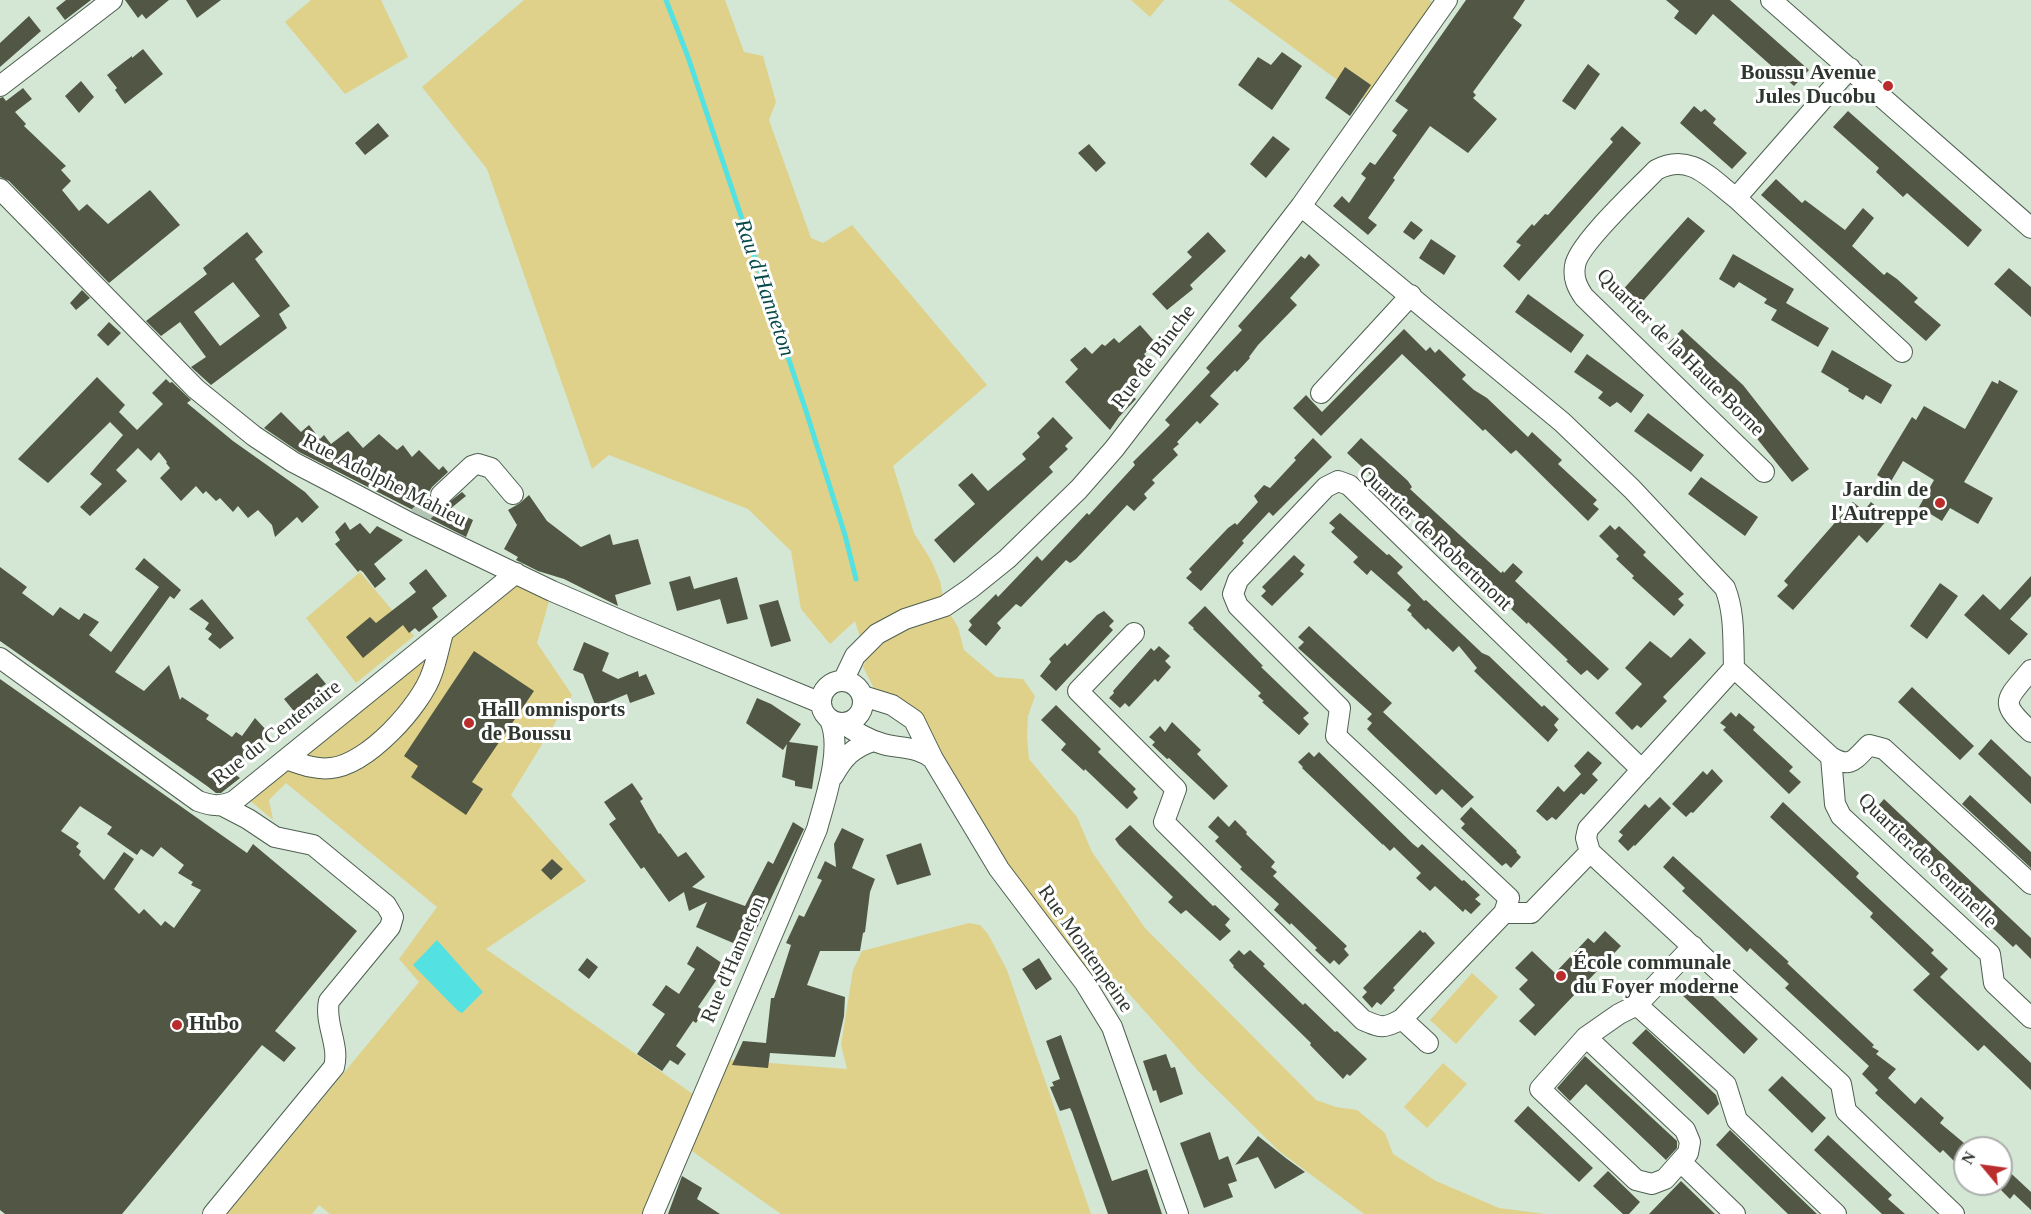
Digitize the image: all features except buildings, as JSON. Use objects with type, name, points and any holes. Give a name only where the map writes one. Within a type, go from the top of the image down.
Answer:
[{"type":"street","points":[[0,86],[112,0]]},
{"type":"street","name":"Rue de Binche","points":[[843,681],[855,656],[877,634],[905,619],[945,606],[971,588],[1007,559],[1079,489],[1114,449],[1301,206],[1448,0]]},
{"type":"street","points":[[1771,0],[2031,228]]},
{"type":"street","points":[[1736,198],[1850,68]]},
{"type":"street","name":"Quartier de la Haute Borne","points":[[1764,472],[1584,297],[1575,281],[1577,258],[1587,244],[1656,170],[1673,163],[1689,164],[1736,198],[1902,352]]},
{"type":"street","name":"Rue Adolphe Mahieu","points":[[0,189],[196,389],[235,422],[293,462],[516,573],[631,625],[821,703]]},
{"type":"street","points":[[1301,206],[1562,422],[1632,489],[1725,588],[1732,615],[1734,668],[1588,829],[1587,845],[1590,852],[1841,1084],[1846,1111],[1954,1214]]},
{"type":"street","points":[[1322,393],[1411,295]]},
{"type":"street","points":[[441,495],[472,466],[478,464],[491,468],[513,494]]},
{"type":"street","name":"Quartier de Robertmont","points":[[1504,913],[1509,898],[1336,736],[1340,708],[1238,606],[1233,594],[1238,580],[1326,487],[1338,481],[1349,485],[1642,770]]},
{"type":"street","name":"Rue du Centenaire","points":[[0,658],[198,801],[212,806],[223,806],[234,801],[516,573]]},
{"type":"street","points":[[286,759],[314,768],[333,768],[355,759],[376,745],[396,727],[415,703],[432,675],[442,633]]},
{"type":"street","points":[[1134,633],[1078,691],[1176,789],[1164,822],[1363,1020],[1379,1027],[1389,1026],[1402,1019],[1504,913],[1531,913],[1590,852]]},
{"type":"street","points":[[1734,668],[1831,757]]},
{"type":"street","points":[[2031,670],[2008,699],[2011,714],[2031,732]]},
{"type":"street","points":[[837,722],[858,716],[864,703],[863,696],[855,685],[843,681],[830,685],[822,696],[821,703],[825,716],[873,741],[914,748],[927,753],[933,759]]},
{"type":"street","name":"Rue Montenpeine","points":[[863,696],[892,705],[914,720],[933,759],[999,869],[1105,1014],[1112,1027],[1178,1214]]},
{"type":"street","name":"Rue d'Hanneton","points":[[653,1214],[817,828],[832,778],[837,722]]},
{"type":"street","points":[[832,778],[844,757],[852,750],[873,741]]},
{"type":"street","name":"Quartier de Sentinelle","points":[[2031,884],[1884,749],[1869,745],[1853,762],[1847,764],[1831,757],[1835,804],[1841,816],[1990,954],[1994,983],[2031,1018]]},
{"type":"street","points":[[213,1214],[334,1067],[336,1058],[327,1010],[329,1001],[390,927],[393,917],[386,905],[314,845],[275,837],[223,806]]},
{"type":"street","points":[[1586,1037],[1685,1130],[1690,1142],[1688,1153],[1665,1179],[1652,1184],[1636,1180],[1540,1089],[1586,1037],[1619,1014],[1637,1005],[1693,946]]},
{"type":"street","points":[[1637,1005],[1726,1086],[1737,1120],[1836,1214]]},
{"type":"street","points":[[1402,1019],[1428,1042]]},
{"type":"street","points":[[1681,1162],[1735,1214]]},
{"type":"shaded area","points":[[311,0],[381,0],[408,57],[345,94],[285,22]]},
{"type":"shaded area","points":[[524,0],[725,0],[744,52],[763,56],[776,102],[769,120],[811,238],[823,243],[852,225],[987,385],[893,466],[914,533],[931,560],[940,581],[945,606],[958,627],[964,650],[996,677],[1023,679],[1035,696],[1028,716],[1029,759],[1077,817],[1092,852],[1145,928],[1316,1100],[1336,1107],[1357,1110],[1385,1133],[1393,1154],[1436,1181],[1499,1208],[1545,1214],[1364,1214],[1279,1151],[1199,1072],[1115,978],[1085,983],[914,720],[877,694],[863,667],[876,635],[863,647],[855,621],[830,644],[801,609],[791,551],[748,509],[609,455],[592,469],[487,169],[422,87]]},
{"type":"shaded area","points":[[1131,0],[1164,0],[1150,17]]},
{"type":"shaded area","points":[[1228,0],[1429,0],[1442,8],[1373,106]]},
{"type":"shaded area","points":[[360,572],[414,636],[356,683],[306,618]]},
{"type":"shaded area","points":[[516,573],[552,591],[537,643],[572,695],[511,795],[586,881],[486,949],[700,1099],[718,1059],[847,1069],[841,1045],[853,970],[862,951],[969,923],[980,925],[988,934],[1007,970],[1091,1214],[781,1214],[682,1144],[653,1214],[330,1214],[319,1205],[312,1214],[227,1214],[419,982],[399,959],[437,907],[286,783],[269,800],[273,820],[242,794]]},
{"type":"shaded area","points":[[1472,973],[1498,997],[1456,1044],[1430,1020]]},
{"type":"shaded area","points":[[1443,1063],[1467,1084],[1427,1128],[1404,1107]]},
{"type":"water","points":[[437,940],[483,992],[462,1013],[413,965]]},
{"type":"waterway","name":"Rau d'Hanneton","points":[[666,0],[688,57],[807,414],[845,535],[856,579]]},
{"type":"tunnel","points":[[418,517],[441,495]]},
{"type":"place","name":"Boussu Avenue Jules Ducobu","points":[[1888,86]]},
{"type":"place","name":"Jardin de l'Autreppe","points":[[1940,503]]},
{"type":"place","name":"Hall omnisports de Boussu","points":[[469,723]]},
{"type":"place","name":"École communale du Foyer moderne","points":[[1561,976]]},
{"type":"place","name":"Hubo","points":[[177,1025]]}]
